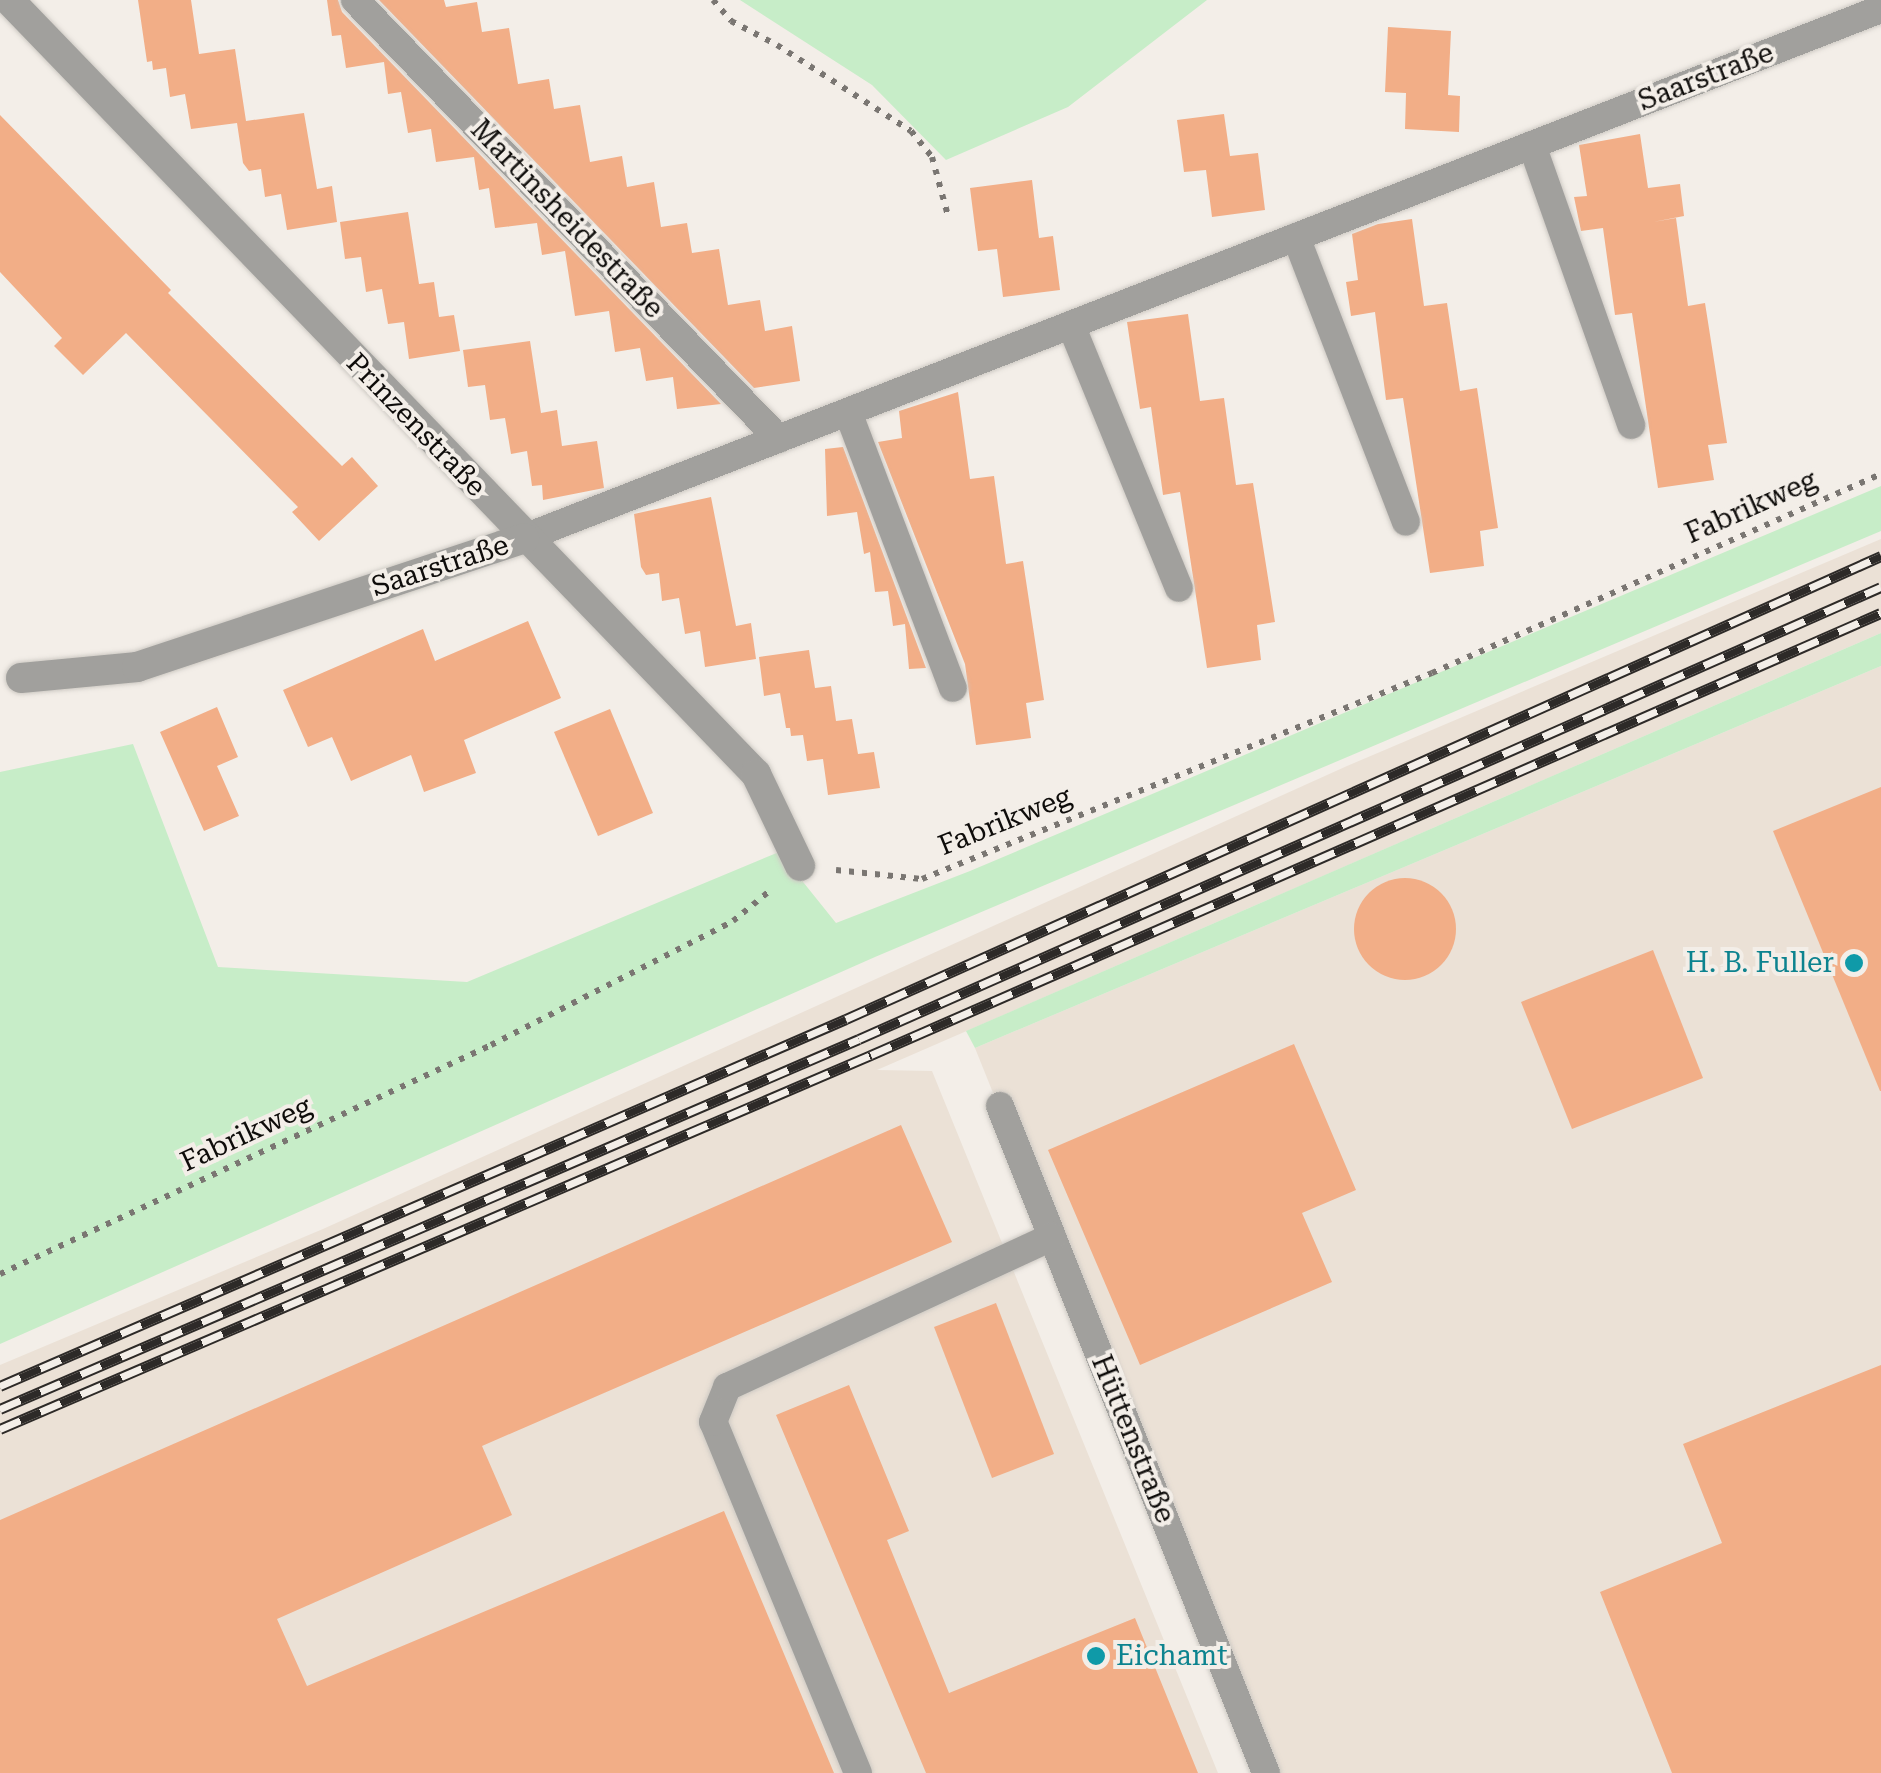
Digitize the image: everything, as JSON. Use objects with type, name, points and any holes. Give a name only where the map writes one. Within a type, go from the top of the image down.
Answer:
[{"type":"street","name":"Prinzenstraße","points":[[9,0],[524,538],[756,774],[800,866]]},
{"type":"street","name":"Saarstraße","points":[[22,678],[137,667],[524,538]]},
{"type":"lane","name":"Martinsheidestraße","points":[[355,0],[779,439]]},
{"type":"lane","name":"Saarstraße","points":[[524,538],[1881,9]]},
{"type":"lane","points":[[1532,146],[1631,425]]},
{"type":"lane","points":[[1296,238],[1406,522]]},
{"type":"lane","points":[[1071,325],[1179,588]]},
{"type":"lane","points":[[848,412],[952,688]]},
{"type":"lane","name":"Hüttenstraße","points":[[1000,1106],[1266,1773]]},
{"type":"lane","points":[[858,1773],[713,1422],[727,1386],[1052,1236]]},
{"type":"path","points":[[713,0],[731,22],[777,45],[911,131],[932,157],[948,216]]},
{"type":"path","name":"Fabrikweg","points":[[0,1274],[491,1045],[734,920],[800,866],[922,879],[1432,673],[1881,474]]},
{"type":"shaded area","points":[[1881,539],[1881,633],[877,1070],[932,1071],[1218,1773],[0,1773],[0,1365],[323,1229],[1347,766]]},
{"type":"shaded area","name":"H. B. Fuller","points":[[1881,666],[1881,1773],[1266,1773],[975,1048]]},
{"type":"green space","points":[[740,0],[1207,0],[1068,107],[946,160],[872,85]]},
{"type":"green space","points":[[1881,486],[1881,531],[875,957],[0,1344],[0,772],[133,744],[218,967],[467,982],[779,852],[836,923],[970,871]]},
{"type":"green space","points":[[1881,633],[1881,666],[975,1048],[966,1031]]},
{"type":"building","points":[[138,0],[191,0],[199,54],[235,49],[246,121],[304,113],[317,189],[332,186],[337,222],[287,230],[281,194],[265,197],[261,169],[249,171],[243,163],[237,123],[191,129],[185,94],[170,97],[166,68],[153,70],[152,61],[147,62]]},
{"type":"building","points":[[327,0],[338,0],[342,12],[721,404],[677,409],[673,377],[646,381],[640,348],[615,352],[609,311],[575,316],[565,251],[542,255],[537,223],[495,228],[489,188],[479,190],[474,157],[436,162],[431,129],[408,133],[401,92],[388,94],[384,62],[346,68],[341,35],[332,36]]},
{"type":"building","points":[[379,0],[444,0],[446,7],[477,2],[482,32],[509,28],[518,84],[549,79],[554,109],[580,105],[590,162],[622,156],[627,187],[654,182],[661,227],[687,223],[692,253],[719,249],[728,305],[760,300],[765,331],[792,326],[800,381],[754,388]]},
{"type":"building","points":[[1388,27],[1451,31],[1448,95],[1460,96],[1459,132],[1405,129],[1406,93],[1385,92]]},
{"type":"building","points":[[1224,114],[1230,156],[1258,153],[1265,210],[1212,217],[1206,170],[1184,172],[1177,120]]},
{"type":"building","points":[[0,115],[171,290],[168,293],[342,466],[352,457],[378,486],[319,541],[292,512],[298,507],[126,333],[83,375],[54,346],[62,338],[0,272]]},
{"type":"building","points":[[1640,134],[1648,188],[1680,184],[1684,216],[1653,222],[1676,218],[1688,306],[1705,303],[1727,443],[1708,445],[1714,480],[1658,488],[1632,313],[1615,315],[1603,228],[1581,231],[1574,197],[1587,196],[1579,145]]},
{"type":"building","points":[[1032,180],[1039,238],[1053,236],[1060,290],[1003,297],[997,249],[978,251],[970,188]]},
{"type":"building","points":[[408,212],[419,284],[434,282],[439,317],[454,315],[460,351],[409,359],[404,322],[388,324],[382,289],[366,292],[361,257],[345,259],[340,222]]},
{"type":"building","points":[[1412,219],[1424,306],[1447,303],[1460,391],[1477,388],[1498,528],[1480,531],[1484,566],[1430,573],[1403,398],[1386,400],[1375,312],[1351,316],[1346,282],[1358,280],[1352,234],[1378,224]]},
{"type":"building","points":[[1188,314],[1200,401],[1224,398],[1236,485],[1253,483],[1275,622],[1257,625],[1261,660],[1207,668],[1180,492],[1163,495],[1151,407],[1140,409],[1127,322]]},
{"type":"building","points":[[530,341],[541,413],[557,410],[562,446],[597,441],[604,488],[543,500],[542,485],[532,486],[527,451],[511,454],[505,418],[490,420],[485,385],[468,387],[463,350]]},
{"type":"building","points":[[958,392],[970,479],[994,476],[1006,564],[1023,561],[1044,700],[1026,703],[1031,738],[976,745],[965,664],[878,442],[902,438],[899,411]]},
{"type":"building","points":[[843,447],[926,668],[909,669],[905,624],[893,626],[888,591],[875,592],[870,552],[864,554],[857,512],[827,516],[825,449]]},
{"type":"building","points":[[711,497],[736,626],[751,623],[756,659],[705,667],[700,631],[685,634],[679,598],[662,601],[659,573],[646,575],[641,567],[634,514]]},
{"type":"building","points":[[528,621],[561,698],[464,740],[476,773],[424,792],[411,755],[351,781],[332,737],[308,747],[283,690],[423,629],[435,661]]},
{"type":"building","points":[[809,650],[815,688],[831,686],[836,721],[852,719],[858,754],[874,752],[880,788],[828,795],[823,759],[807,761],[803,735],[791,736],[790,728],[786,728],[780,693],[764,696],[759,657]]},
{"type":"building","points":[[217,707],[238,757],[217,766],[239,816],[204,831],[160,732]]},
{"type":"building","points":[[610,709],[653,813],[598,836],[554,732]]},
{"type":"building","name":"H. B. Fuller","points":[[1881,787],[1881,1091],[1880,1091],[1773,831]]},
{"type":"building","points":[[1405,878],[1425,882],[1441,893],[1452,909],[1456,929],[1452,949],[1441,965],[1425,976],[1405,980],[1385,976],[1369,965],[1358,949],[1354,929],[1358,909],[1369,893],[1385,882]]},
{"type":"building","points":[[1653,950],[1703,1078],[1572,1129],[1521,1002]]},
{"type":"building","points":[[1294,1044],[1356,1190],[1302,1213],[1332,1282],[1140,1365],[1048,1150]]},
{"type":"building","points":[[901,1125],[952,1242],[482,1446],[512,1515],[277,1619],[307,1686],[724,1511],[834,1773],[0,1773],[0,1520]]},
{"type":"building","points":[[996,1303],[1054,1454],[992,1478],[934,1327]]},
{"type":"building","points":[[1881,1365],[1881,1773],[1672,1773],[1600,1592],[1722,1543],[1683,1444]]},
{"type":"building","points":[[849,1385],[909,1531],[887,1540],[949,1693],[1135,1618],[1198,1773],[926,1773],[776,1415]]},
{"type":"railway","points":[[0,1386],[846,1019],[1881,556]]},
{"type":"railway","points":[[0,1409],[859,1039],[1881,587]]},
{"type":"railway","points":[[0,1429],[871,1055],[1881,613]]},
{"type":"place","name":"H. B. Fuller","points":[[1854,963]]},
{"type":"place","name":"Eichamt","points":[[1096,1656]]}]
